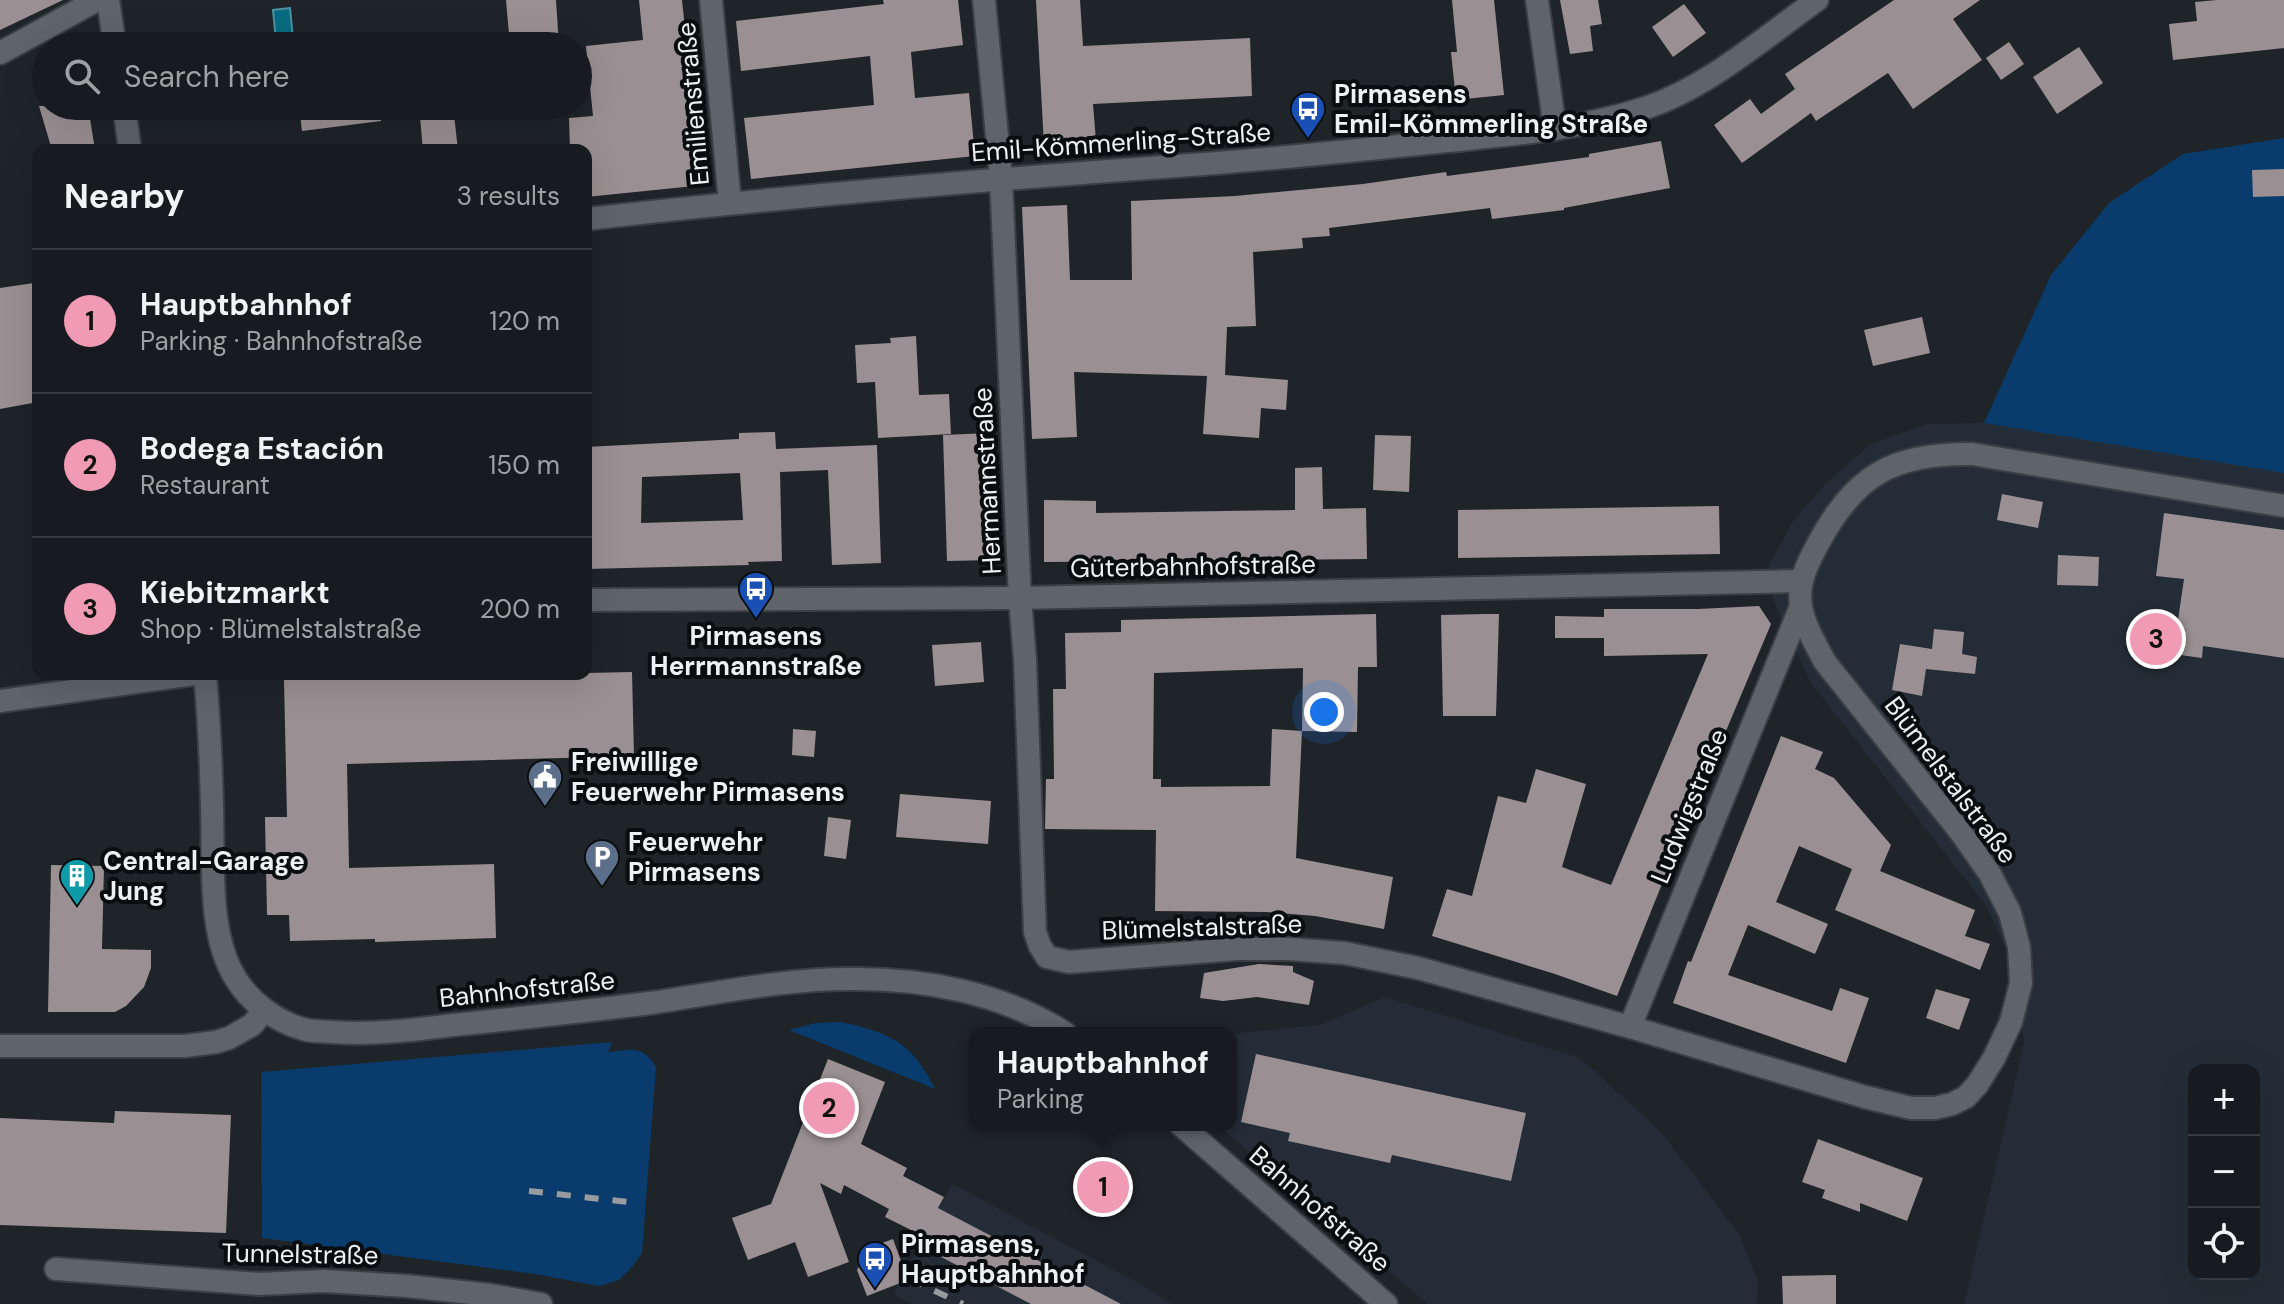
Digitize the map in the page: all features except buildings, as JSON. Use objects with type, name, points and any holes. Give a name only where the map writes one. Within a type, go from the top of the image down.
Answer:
[{"type":"street","points":[[38,32],[97,0]]},
{"type":"street","points":[[108,0],[113,32]]},
{"type":"street","name":"Emilienstraße","points":[[711,0],[730,203]]},
{"type":"street","name":"Hermannstraße","points":[[984,0],[1001,178],[1035,932],[1047,957]]},
{"type":"street","points":[[1537,0],[1555,129]]},
{"type":"street","name":"Emil-Kömmerling-Straße","points":[[592,218],[1001,178],[1271,160],[1555,129],[1649,107],[1682,91],[1718,70],[1817,0]]},
{"type":"street","points":[[0,53],[32,36]]},
{"type":"street","points":[[126,120],[129,144]]},
{"type":"street","name":"Blümelstalstraße","points":[[1047,957],[1069,962],[1237,949],[1344,953],[1418,968],[1865,1097],[1911,1108],[1952,1104],[1966,1097],[1977,1085],[2011,1022],[2021,983],[2019,947],[2010,913],[1990,874],[1962,834],[1825,662],[1801,606],[1801,581],[1811,555],[1828,525],[1851,495],[1878,472],[1938,453],[1972,454],[2284,506]]},
{"type":"street","name":"Güterbahnhofstraße","points":[[592,600],[1020,598],[1801,581]]},
{"type":"street","name":"Ludwigstraße","points":[[1630,1027],[1801,606]]},
{"type":"street","points":[[0,701],[151,680]]},
{"type":"street","name":"Bahnhofstraße","points":[[205,680],[216,913],[224,954],[236,979],[265,1010],[286,1023],[305,1030],[393,1032],[619,1007],[776,984],[848,979],[906,980],[978,995],[1055,1027]]},
{"type":"street","points":[[0,1046],[185,1046],[216,1042],[252,1025],[265,1010]]},
{"type":"street","name":"Bahnhofstraße","points":[[1188,1131],[1386,1304]]},
{"type":"street","name":"Tunnelstraße","points":[[56,1269],[258,1294],[324,1281],[407,1286],[541,1304]]},
{"type":"shaded area","points":[[290,8],[292,32],[275,32],[273,10]]},
{"type":"shaded area","points":[[2284,138],[2284,473],[1984,423],[2051,275],[2109,203],[2183,154]]},
{"type":"shaded area","points":[[1984,423],[2284,473],[2284,1304],[1964,1304],[2024,1043],[2013,963],[1985,904],[1811,683],[1773,600],[1769,565],[1792,523],[1824,485],[1871,444],[1927,424]]},
{"type":"shaded area","points":[[1385,997],[1580,1058],[1661,1132],[1739,1234],[1758,1281],[1757,1304],[1428,1304],[1225,1131],[1237,1131],[1237,1033],[1320,1025]]},
{"type":"shaded area","points":[[841,1022],[873,1030],[898,1042],[917,1060],[935,1089],[789,1030],[816,1023]]},
{"type":"shaded area","points":[[612,1042],[608,1052],[636,1050],[646,1055],[656,1067],[642,1253],[619,1280],[599,1286],[535,1274],[262,1238],[261,1072]]},
{"type":"shaded area","points":[[952,1184],[1172,1304],[912,1304],[893,1294]]},
{"type":"railway","points":[[529,1191],[637,1203]]},
{"type":"railway","points":[[909,1279],[963,1304]]},
{"type":"place","name":"Pirmasens Emil-Kömmerling Straße","points":[[1308,140]]},
{"type":"place","name":"Pirmasens Herrmannstraße","points":[[756,620]]},
{"type":"place","name":"Kiebitzmarkt","points":[[2156,639]]},
{"type":"place","name":"Freiwillige Feuerwehr Pirmasens","points":[[545,808]]},
{"type":"place","name":"Feuerwehr Pirmasens","points":[[602,888]]},
{"type":"place","name":"Central-Garage Jung","points":[[77,907]]},
{"type":"place","name":"Bodega Estación","points":[[829,1108]]},
{"type":"place","name":"Hauptbahnhof","points":[[1103,1187]]},
{"type":"place","name":"Pirmasens, Hauptbahnhof","points":[[875,1290]]}]
